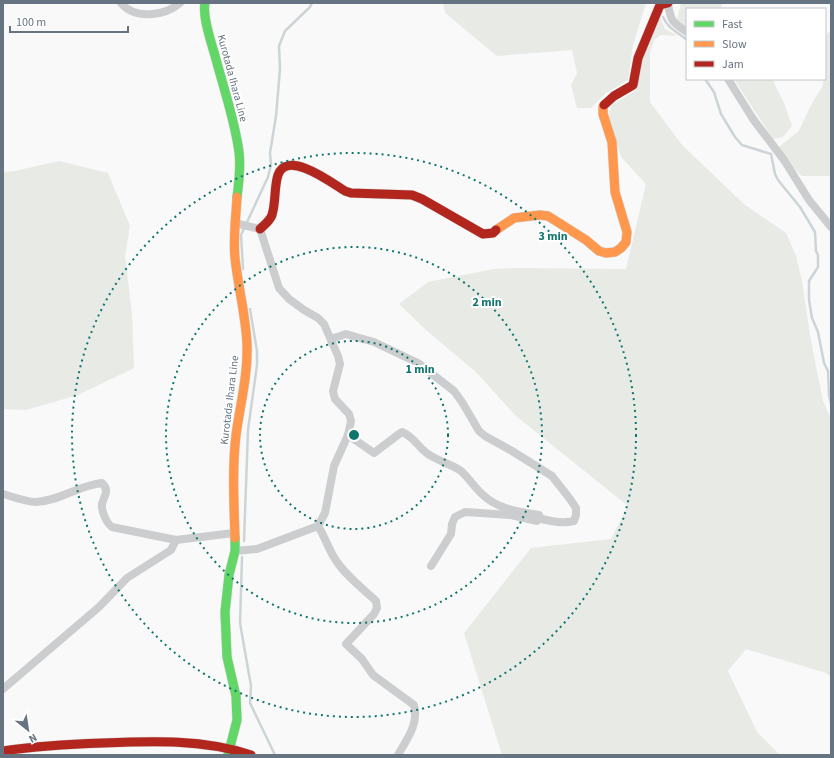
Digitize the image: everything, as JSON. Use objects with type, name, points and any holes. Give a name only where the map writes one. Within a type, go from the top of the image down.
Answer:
[{"type":"street","points":[[121,3],[124,7],[136,14],[153,14],[166,12],[180,3]]},
{"type":"street","name":"Kurotada Ihara Line","points":[[205,3],[204,8],[208,29],[239,152],[242,225],[235,257],[244,312],[247,345],[246,380],[236,443],[234,470],[235,551],[229,575],[225,612],[227,657],[236,696],[237,720],[229,752]]},
{"type":"street","points":[[260,229],[269,220],[272,214],[279,172],[284,167],[293,165],[306,167],[345,191],[351,193],[412,196],[422,199],[483,234],[493,233],[514,218],[540,215],[548,216],[586,240],[599,251],[606,253],[615,252],[622,248],[626,242],[627,232],[615,192],[612,142],[602,114],[603,107],[606,102],[633,84],[638,58],[660,5],[668,4],[670,18],[673,23],[686,31]]},
{"type":"street","points":[[729,80],[753,119],[784,160],[809,200],[831,227]]},
{"type":"street","points":[[242,225],[260,229]]},
{"type":"street","points":[[235,551],[257,549],[318,526],[325,513],[334,466],[348,435],[352,421],[349,414],[335,399],[333,391],[340,364],[324,324],[318,318],[294,302],[279,288],[260,229]]},
{"type":"street","points":[[331,340],[346,334],[374,342],[418,363],[454,391],[479,431],[552,476],[576,508],[574,521],[568,522],[538,518],[537,521],[511,516],[465,512],[460,513],[455,517],[452,524],[451,534],[431,566]]},
{"type":"street","points":[[348,435],[374,453],[402,432],[407,433],[427,454],[459,470],[469,478],[488,500],[496,505],[515,511],[539,515],[538,518]]},
{"type":"street","points":[[3,494],[35,502],[53,500],[93,484],[102,483],[107,492],[102,506],[108,524],[112,528],[176,540],[234,533]]},
{"type":"street","points":[[318,526],[324,535],[335,559],[346,574],[376,601],[377,608],[374,614],[346,644],[362,659],[373,675],[414,705],[416,712],[412,730],[398,755]]},
{"type":"street","points":[[3,689],[99,607],[127,578],[171,550],[176,540]]},
{"type":"street","points":[[3,751],[38,746],[142,741],[181,742],[211,745],[229,752],[251,755]]},
{"type":"shaded area","points":[[443,3],[646,3],[633,45],[628,80],[606,93],[591,108],[577,108],[571,85],[577,73],[572,50],[497,56],[445,13]]},
{"type":"shaded area","points":[[681,3],[722,3],[721,8],[686,8],[686,26],[677,20]]},
{"type":"shaded area","points":[[660,17],[665,29],[678,36],[661,35],[654,40],[650,53],[650,102],[682,145],[745,205],[786,233],[796,256],[802,281],[811,341],[823,401],[831,419],[831,677],[826,673],[746,649],[728,671],[757,732],[780,755],[502,755],[464,633],[531,548],[611,539],[628,506],[516,416],[476,372],[426,330],[399,304],[428,282],[494,269],[626,269],[646,184],[621,157],[608,115],[612,105],[636,90],[644,52]]},
{"type":"shaded area","points":[[831,30],[831,178],[830,176],[802,176],[792,167],[779,147],[799,131],[809,109],[823,85],[823,80],[826,80],[826,35]]},
{"type":"shaded area","points":[[735,80],[772,80],[784,103],[792,126],[783,137],[773,139]]},
{"type":"shaded area","points":[[59,161],[108,173],[130,226],[125,256],[132,314],[134,368],[78,395],[26,410],[3,409],[3,172],[15,171]]},
{"type":"waterway","points":[[243,269],[241,235],[268,177],[271,165],[270,153],[276,116],[280,69],[279,46],[285,31],[310,7],[312,3]]},
{"type":"waterway","points":[[663,17],[671,28],[686,39]]},
{"type":"waterway","points":[[706,80],[714,92],[721,114],[735,137],[742,145],[771,154],[775,174],[778,180],[800,207],[815,232],[818,267],[809,281],[809,300],[812,318],[818,332],[824,363],[828,371],[831,404]]},
{"type":"waterway","points":[[244,541],[248,430],[257,365],[257,351],[250,309]]},
{"type":"waterway","points":[[242,557],[240,623],[251,686],[250,703],[275,755]]},
{"type":"traffic: fast","points":[[205,3],[204,9],[206,24],[230,107],[239,152],[240,163],[237,197]]},
{"type":"traffic: fast","points":[[228,755],[237,720],[236,696],[227,657],[225,612],[229,575],[235,551],[235,538]]},
{"type":"traffic: slow","points":[[496,230],[514,218],[540,215],[548,216],[586,240],[599,251],[606,253],[615,252],[621,248],[626,242],[627,232],[615,192],[612,142],[603,114],[604,105]]},
{"type":"traffic: slow","points":[[235,538],[234,461],[236,435],[247,357],[245,323],[234,250],[237,197]]},
{"type":"traffic: jam","points":[[604,105],[614,96],[633,85],[638,58],[660,5],[668,3]]},
{"type":"traffic: jam","points":[[260,229],[272,215],[278,175],[283,168],[290,165],[310,170],[351,193],[412,195],[422,199],[483,234],[493,233],[496,230]]},
{"type":"traffic: jam","points":[[3,751],[66,745],[122,742],[178,742],[215,746],[251,755]]}]
